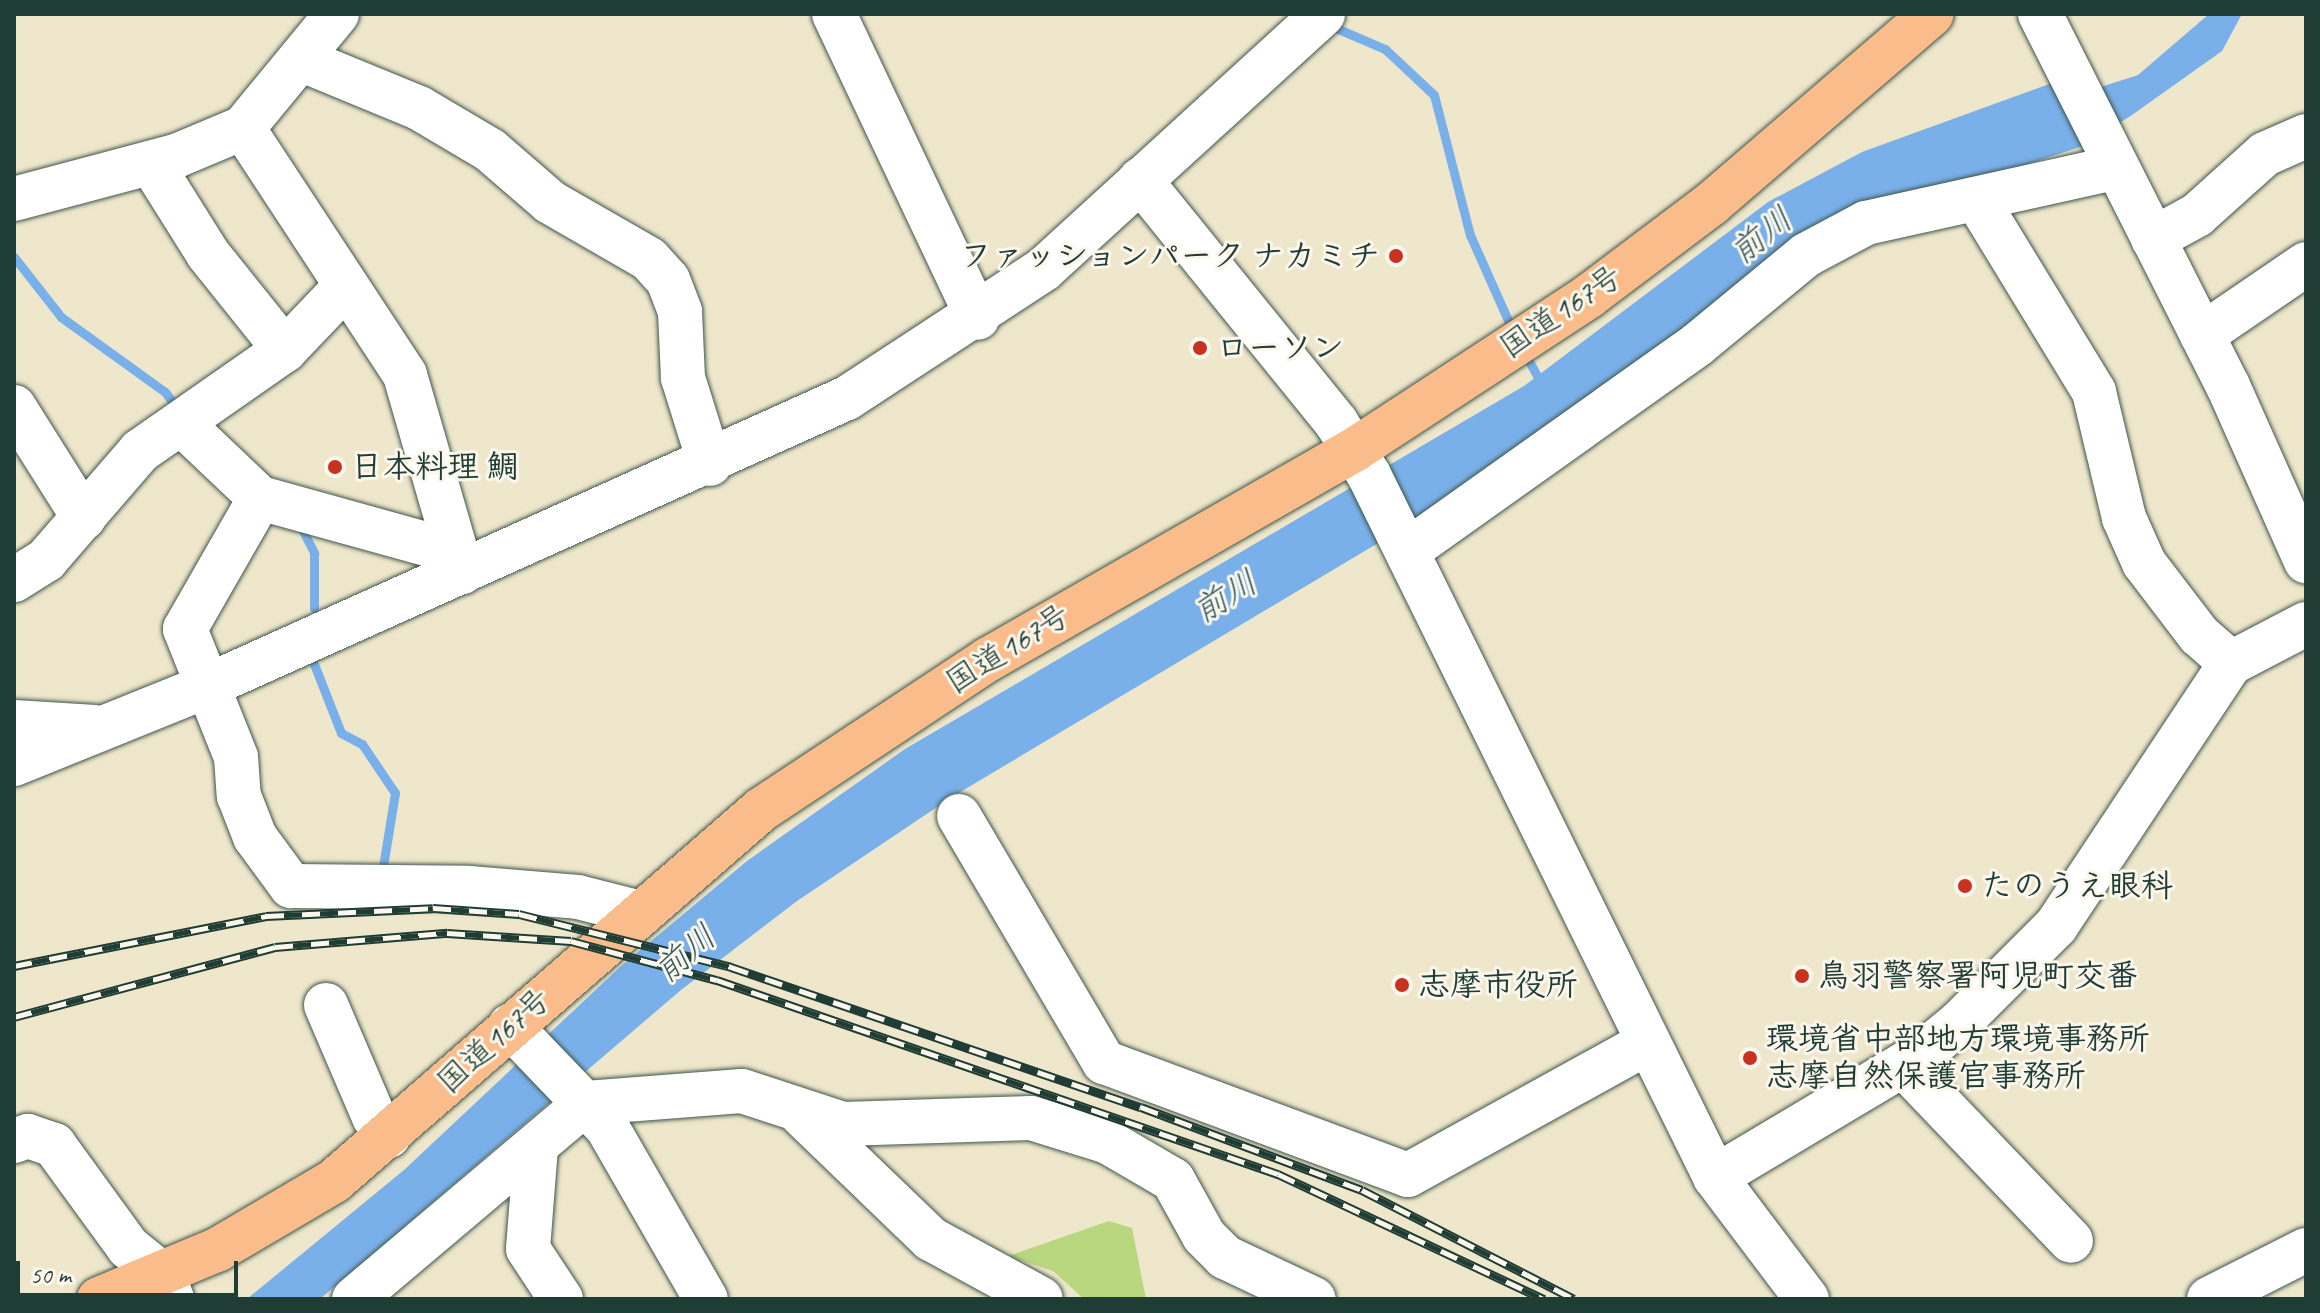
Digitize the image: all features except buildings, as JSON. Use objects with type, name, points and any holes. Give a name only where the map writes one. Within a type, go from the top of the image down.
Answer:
[{"type":"highway","name":"国道167号","points":[[99,1299],[167,1287],[303,1201],[520,1037],[637,912],[762,809],[989,659],[1361,463],[1516,343],[1711,204],[1932,14]]},
{"type":"street","points":[[14,199],[151,163],[243,128],[337,14]]},
{"type":"street","points":[[834,14],[978,318]]},
{"type":"street","points":[[2040,14],[2202,335],[2306,561]]},
{"type":"street","points":[[14,764],[98,727],[207,686],[710,464],[847,398],[978,318],[1044,269],[1318,19]]},
{"type":"street","points":[[300,59],[419,108],[490,150],[550,202],[649,259],[668,280],[680,312],[683,378],[710,464]]},
{"type":"street","points":[[243,128],[343,289],[387,341],[405,375],[462,572]]},
{"type":"street","points":[[2153,239],[2197,215],[2265,154],[2306,136]]},
{"type":"street","points":[[1403,544],[1698,344],[1806,255],[1866,223],[1977,200],[2111,160]]},
{"type":"street","points":[[151,163],[208,254],[285,350]]},
{"type":"street","points":[[1140,180],[1361,463],[1715,1177],[1807,1299]]},
{"type":"street","points":[[1977,200],[2094,392],[2124,518],[2144,563],[2199,635],[2231,663]]},
{"type":"street","points":[[2202,335],[2306,264]]},
{"type":"street","points":[[14,580],[46,560],[140,451],[285,350],[343,289]]},
{"type":"street","points":[[14,407],[84,518]]},
{"type":"street","points":[[182,424],[260,498],[433,546],[462,572]]},
{"type":"street","points":[[260,498],[185,629],[236,757],[239,796],[259,850],[291,886],[469,888],[578,897],[637,912]]},
{"type":"street","points":[[1715,1177],[1903,1065],[1959,1023],[2056,926],[2231,663],[2306,624]]},
{"type":"street","points":[[14,722],[98,727]]},
{"type":"street","points":[[959,816],[1104,1062],[1408,1175],[1647,1043]]},
{"type":"street","points":[[326,1005],[374,1117],[389,1136]]},
{"type":"street","points":[[520,1037],[607,1127],[706,1299]]},
{"type":"street","points":[[1903,1065],[2071,1241]]},
{"type":"street","points":[[354,1299],[536,1147],[581,1098],[742,1091],[802,1115],[878,1125],[1031,1118],[1108,1142],[1173,1180],[1204,1236],[1225,1257],[1314,1299]]},
{"type":"street","points":[[802,1115],[931,1239],[1041,1299]]},
{"type":"street","points":[[14,1141],[28,1136],[54,1145],[128,1247],[167,1287]]},
{"type":"street","points":[[536,1147],[528,1249],[561,1299]]},
{"type":"street","points":[[2209,1299],[2306,1250]]},
{"type":"green space","points":[[1109,1221],[1132,1228],[1146,1299],[1084,1299],[1053,1271],[1008,1256]]},
{"type":"water","name":"前川","points":[[2209,14],[2242,14],[2222,51],[2132,115],[2083,146],[1826,230],[1467,490],[952,797],[797,901],[681,990],[320,1299],[247,1299],[404,1170],[620,967],[747,861],[905,749],[1524,386],[1768,202],[1862,152],[2052,83],[2101,87],[2138,75]]},
{"type":"waterway","points":[[1329,25],[1385,49],[1434,95],[1470,235],[1514,334]]},
{"type":"waterway","points":[[14,257],[61,317],[165,392],[178,409]]},
{"type":"waterway","points":[[1525,354],[1543,386]]},
{"type":"waterway","points":[[299,523],[314,553],[314,608]]},
{"type":"waterway","points":[[314,664],[341,733],[362,744],[395,793],[382,872]]},
{"type":"railway","points":[[14,966],[266,916],[433,908],[519,914],[731,967],[1141,1107],[1362,1190],[1574,1299]]},
{"type":"railway","points":[[14,1017],[275,947],[447,933],[571,941],[717,980],[1278,1174],[1544,1299]]},
{"type":"place","name":"ファッションパーク ナカミチ","points":[[1396,256]]},
{"type":"place","name":"ローソン","points":[[1200,348]]},
{"type":"place","name":"日本料理 鯛","points":[[335,467]]},
{"type":"place","name":"たのうえ眼科","points":[[1965,886]]},
{"type":"place","name":"鳥羽警察署阿児町交番","points":[[1802,976]]},
{"type":"place","name":"志摩市役所","points":[[1402,985]]},
{"type":"place","name":"環境省中部地方環境事務所 志摩自然保護官事務所","points":[[1750,1058]]}]
